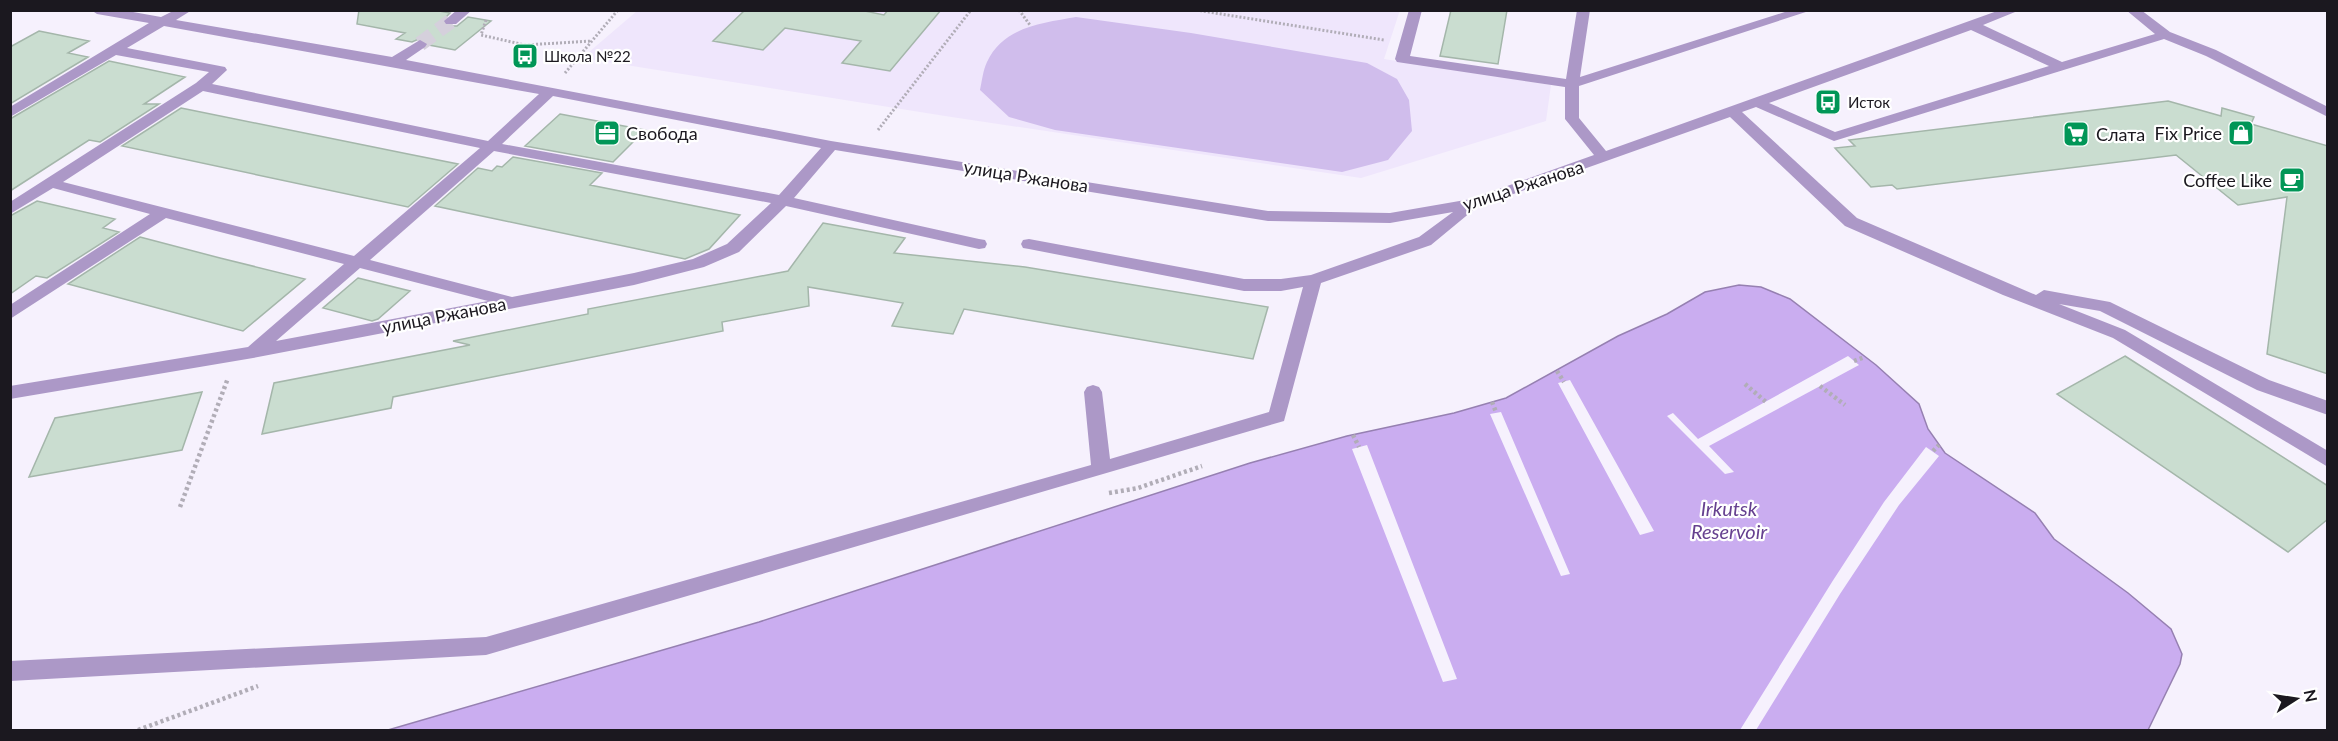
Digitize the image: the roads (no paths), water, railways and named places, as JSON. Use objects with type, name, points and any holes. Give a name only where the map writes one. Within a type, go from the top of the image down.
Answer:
[{"type":"street","name":"улица Ржанова","points":[[97,10],[159,23],[394,62],[831,145],[1268,216],[1390,218],[1474,203],[2014,10]]},
{"type":"street","points":[[10,113],[159,23],[186,10]]},
{"type":"street","points":[[452,21],[465,10]]},
{"type":"street","points":[[1416,10],[1402,59],[1572,84],[1806,10]]},
{"type":"street","points":[[1584,10],[1572,84],[1572,119],[1604,158]]},
{"type":"street","points":[[2132,10],[2164,35],[2211,53],[2328,113]]},
{"type":"street","points":[[1972,25],[2061,67]]},
{"type":"street","points":[[1758,103],[1834,137],[2164,35]]},
{"type":"street","points":[[394,62],[420,44]]},
{"type":"street","points":[[10,209],[201,86],[220,70],[114,50]]},
{"type":"street","points":[[201,86],[491,146],[783,200],[979,244]]},
{"type":"street","points":[[253,352],[491,146],[549,92]]},
{"type":"street","points":[[1731,110],[1851,222],[2009,291],[2119,333],[2328,460]]},
{"type":"street","name":"улица Ржанова","points":[[10,393],[253,352],[634,279],[698,263],[733,248],[783,200],[831,145]]},
{"type":"street","points":[[50,183],[511,302]]},
{"type":"street","points":[[1029,244],[1244,285],[1281,285],[1314,280],[1425,241],[1474,203]]},
{"type":"street","points":[[10,313],[162,213]]},
{"type":"street","points":[[10,671],[486,646],[1101,469],[1277,416],[1314,280]]},
{"type":"street","points":[[2009,291],[2104,306],[2263,385],[2328,408]]},
{"type":"street","points":[[1093,392],[1101,469]]},
{"type":"water","name":"Irkutsk Reservoir","points":[[1739,285],[1761,287],[1790,299],[1876,365],[1919,404],[1928,429],[1945,453],[2035,513],[2054,539],[2128,593],[2171,629],[2182,654],[2180,664],[2148,730],[388,730],[759,622],[1250,463],[1347,436],[1454,413],[1506,398],[1618,336],[1667,314],[1705,292]]},
{"type":"tunnel","points":[[420,44],[451,21]]},
{"type":"place","name":"Школа №22","points":[[525,56]]},
{"type":"place","name":"Исток","points":[[1828,102]]},
{"type":"place","name":"Свобода","points":[[607,133]]},
{"type":"place","name":"Fix Price","points":[[2241,133]]},
{"type":"place","name":"Слата","points":[[2076,134]]},
{"type":"place","name":"Coffee Like","points":[[2292,180]]}]
